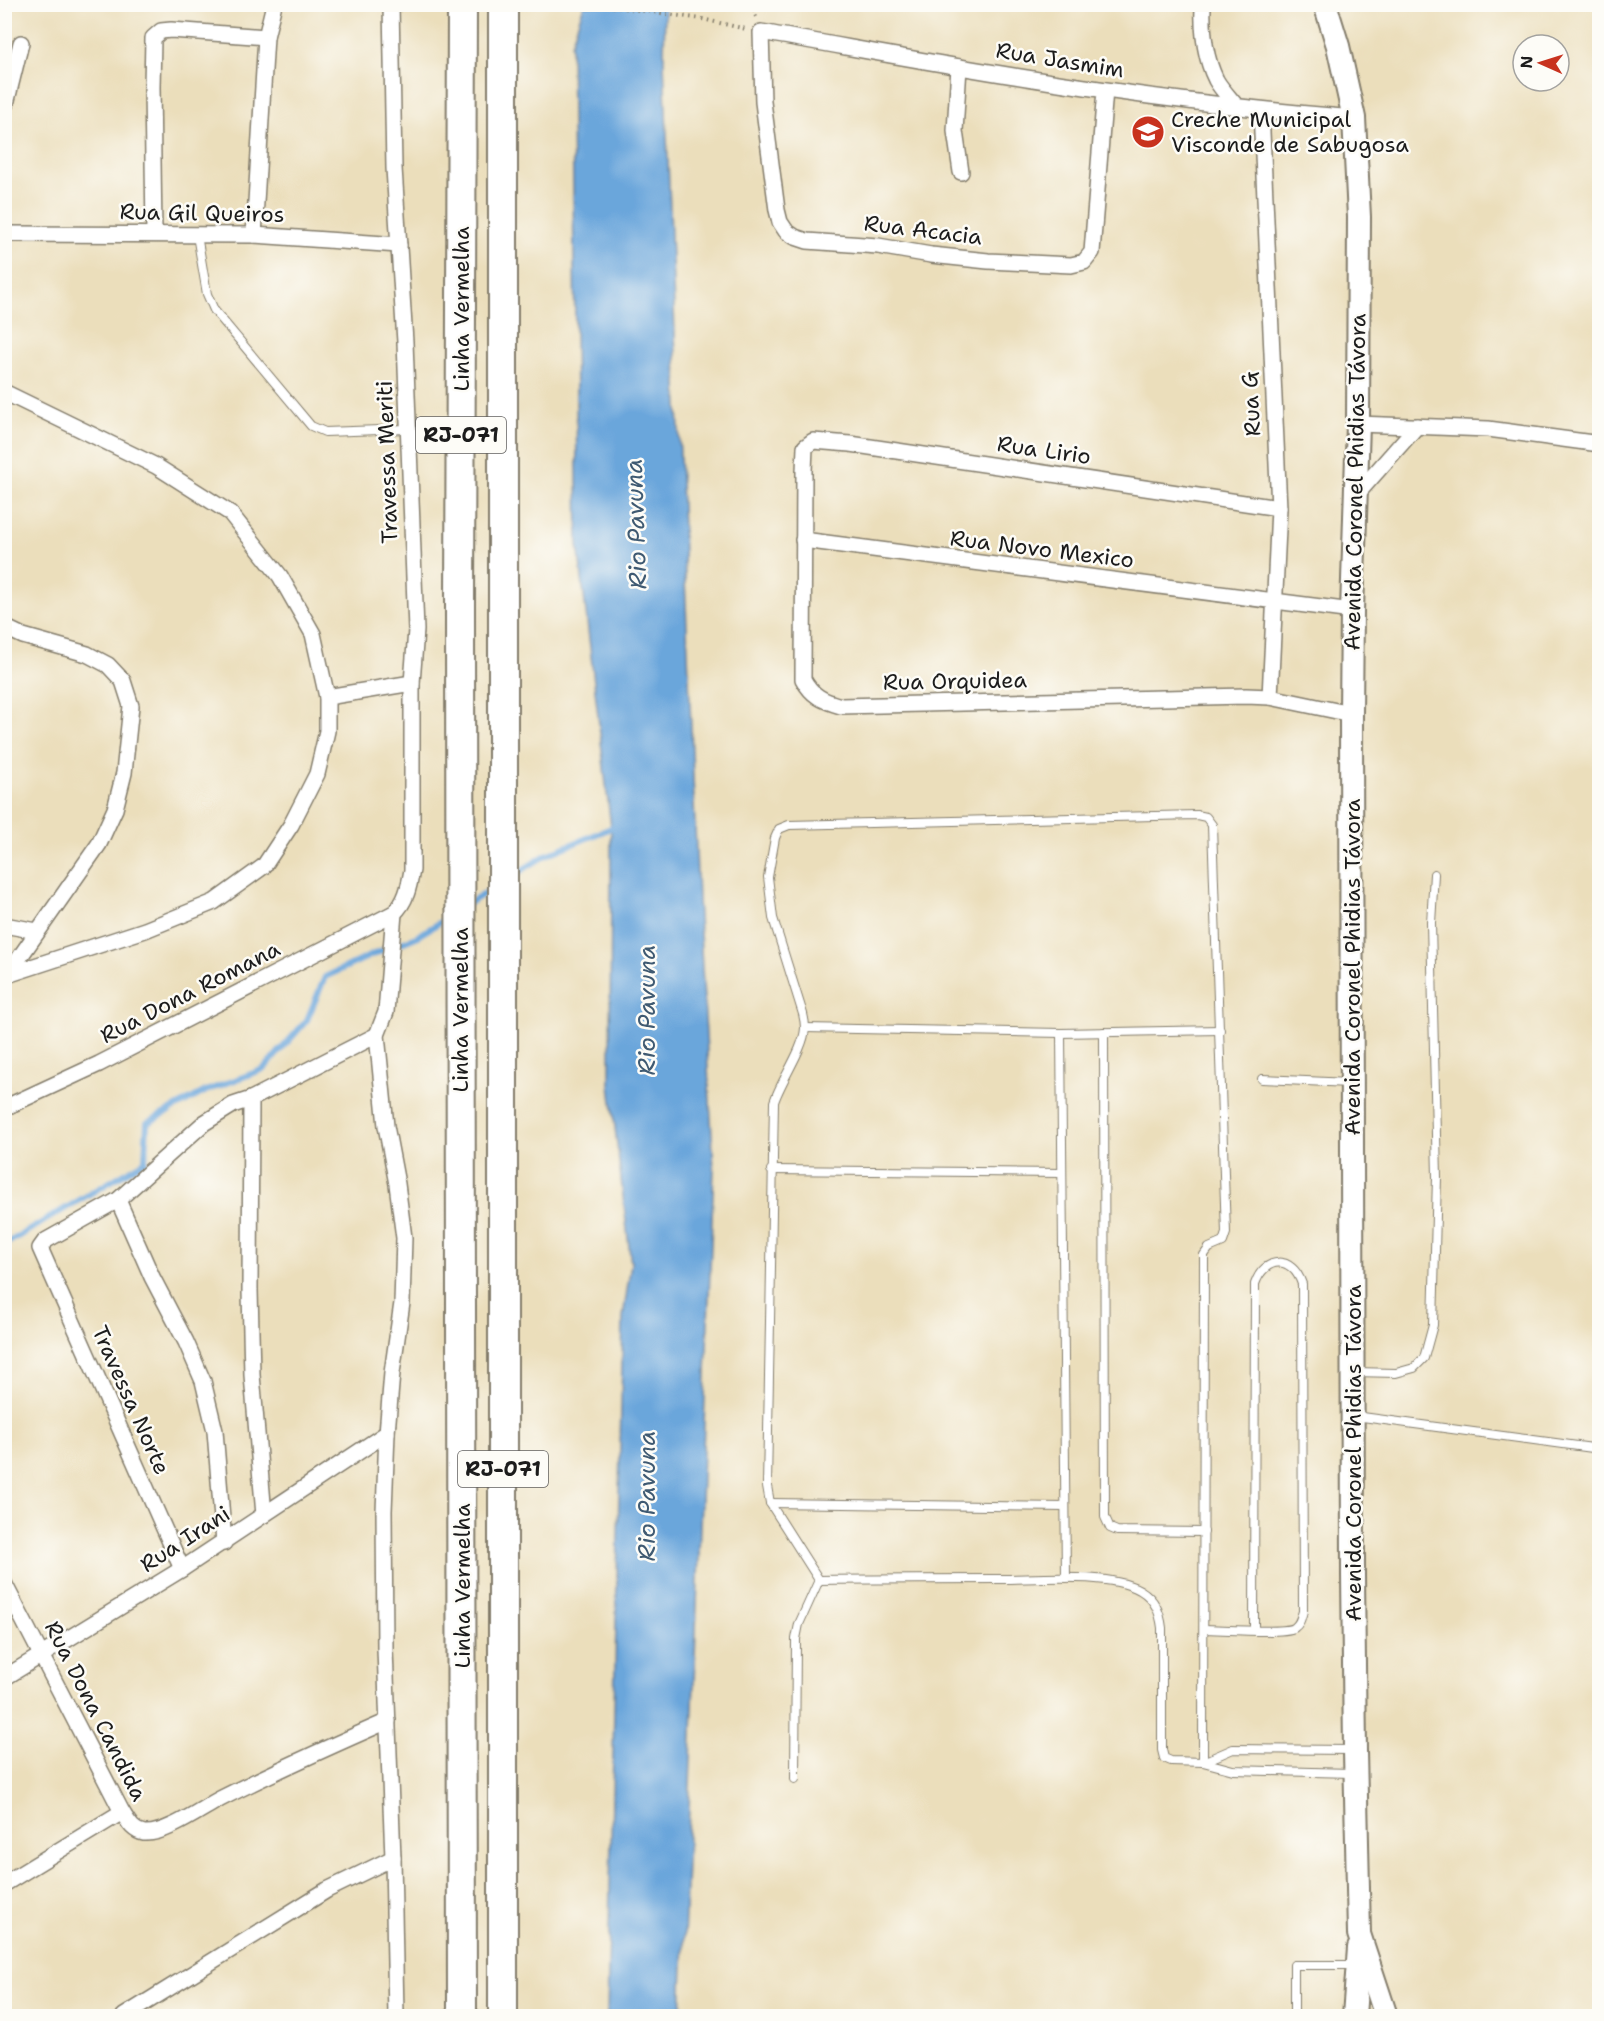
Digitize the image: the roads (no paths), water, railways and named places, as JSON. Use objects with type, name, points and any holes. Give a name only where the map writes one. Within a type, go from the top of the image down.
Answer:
[{"type":"highway","name":"Linha Vermelha","points":[[462,4],[460,596],[462,2016]]},
{"type":"highway","name":"Linha Vermelha","points":[[503,4],[503,2016]]},
{"type":"street","points":[[254,234],[266,38],[274,4]]},
{"type":"street","name":"Travessa Meriti","points":[[391,4],[392,98],[405,342],[416,630],[412,683],[412,870],[405,897],[394,914]]},
{"type":"street","points":[[1203,4],[1202,27],[1206,53],[1216,80],[1237,107]]},
{"type":"street","name":"Avenida Coronel Phidias Távora","points":[[1325,4],[1338,46],[1354,118],[1359,217],[1357,494],[1352,611],[1351,714],[1355,1773],[1359,1934],[1354,2016]]},
{"type":"street","points":[[154,233],[153,38],[161,31],[171,30],[266,38]]},
{"type":"street","name":"Rua Jasmim","points":[[761,32],[1105,90],[1261,110],[1354,118]]},
{"type":"street","name":"Rua Acacia","points":[[761,32],[763,102],[777,210],[780,222],[786,231],[807,241],[878,246],[988,261],[1071,265],[1084,262],[1092,252],[1105,90]]},
{"type":"street","points":[[4,112],[21,43]]},
{"type":"street","points":[[959,67],[955,131],[961,172]]},
{"type":"street","name":"Rua G","points":[[1261,110],[1279,508],[1270,696]]},
{"type":"street","name":"Rua Gil Queiros","points":[[4,234],[254,234],[399,245]]},
{"type":"street","points":[[4,392],[156,466],[230,513],[280,576],[313,634],[327,697],[327,731],[317,774],[291,825],[264,866],[214,902],[145,930],[6,975]]},
{"type":"street","points":[[1358,424],[1488,429],[1599,444]]},
{"type":"street","points":[[1357,494],[1417,426]]},
{"type":"street","name":"Rua Lirio","points":[[805,447],[813,441],[850,444],[1279,508]]},
{"type":"street","name":"Rua Orquidea","points":[[805,447],[803,679],[809,691],[824,702],[854,706],[1270,696],[1351,714]]},
{"type":"street","name":"Rua Novo Mexico","points":[[803,540],[1275,602]]},
{"type":"street","points":[[1275,602],[1352,611]]},
{"type":"street","points":[[4,627],[23,636],[87,654],[108,665],[123,681],[130,706],[124,773],[115,808],[99,844],[6,975]]},
{"type":"street","points":[[4,637],[23,636]]},
{"type":"street","points":[[327,697],[412,683]]},
{"type":"street","points":[[394,914],[386,1012],[377,1035],[386,1126],[404,1238],[402,1303],[392,1373],[387,1433],[384,1553],[396,2016]]},
{"type":"street","name":"Rua Dona Romana","points":[[4,1108],[109,1059],[394,914]]},
{"type":"street","points":[[4,925],[37,931]]},
{"type":"street","points":[[224,1543],[215,1431],[203,1381],[118,1200],[204,1123],[233,1105],[251,1099],[377,1035]]},
{"type":"street","points":[[251,1099],[252,1376],[264,1515]]},
{"type":"street","name":"Travessa Norte","points":[[118,1200],[45,1241],[40,1248],[182,1569]]},
{"type":"street","name":"Rua Irani","points":[[4,1678],[224,1543],[387,1433]]},
{"type":"street","name":"Rua Dona Candida","points":[[4,1583],[122,1812],[134,1830],[144,1833],[166,1828],[315,1753],[388,1721]]},
{"type":"street","points":[[4,1884],[122,1812]]},
{"type":"street","points":[[124,2016],[327,1890],[393,1858]]},
{"type":"street","name":"Avenida Coronel Phidias Távora","points":[[1359,1934],[1386,2016]]},
{"type":"lane","points":[[198,241],[207,294],[214,310],[311,426],[325,432],[407,429]]},
{"type":"lane","points":[[819,1580],[770,1503],[767,1486],[774,1102],[802,1041],[805,1028],[803,1014],[773,918],[771,903],[768,876],[775,838],[779,829],[789,825],[1197,815],[1206,817],[1212,825],[1226,1233],[1223,1242],[1209,1248],[1204,1255],[1203,1762]]},
{"type":"lane","points":[[1353,1372],[1396,1373],[1414,1368],[1424,1358],[1433,1325],[1437,1177],[1431,922],[1434,874]]},
{"type":"lane","points":[[805,1028],[1061,1033],[1220,1030]]},
{"type":"lane","points":[[1104,1032],[1106,1517],[1110,1528],[1117,1531],[1204,1532]]},
{"type":"lane","points":[[1061,1033],[1066,1578]]},
{"type":"lane","points":[[1262,1078],[1353,1083]]},
{"type":"lane","points":[[771,1170],[1062,1173]]},
{"type":"lane","points":[[1204,1629],[1254,1630],[1288,1630],[1300,1621],[1303,1611],[1302,1284],[1298,1272],[1287,1264],[1272,1263],[1259,1272],[1255,1284],[1254,1630]]},
{"type":"lane","points":[[1354,1416],[1599,1449]]},
{"type":"lane","points":[[770,1503],[1065,1507]]},
{"type":"lane","points":[[819,1580],[1066,1578],[1108,1580],[1126,1585],[1141,1591],[1153,1600],[1160,1612],[1164,1758],[1171,1761],[1203,1762],[1233,1770],[1355,1773]]},
{"type":"lane","points":[[795,1779],[796,1639],[799,1624],[819,1580]]},
{"type":"lane","points":[[1203,1762],[1233,1749],[1355,1750]]},
{"type":"lane","points":[[1294,2016],[1294,1965],[1358,1965]]},
{"type":"water","name":"Rio Pavuna","points":[[584,5],[665,5],[664,61],[698,899],[714,1169],[681,2016],[607,2016],[623,1317],[631,1264],[610,1085],[611,828],[578,544],[571,44]]},
{"type":"waterway","points":[[511,877],[546,855],[611,828],[616,823]]},
{"type":"waterway","points":[[468,904],[495,887]]},
{"type":"waterway","points":[[4,1245],[145,1161],[147,1123],[206,1091],[264,1069],[307,1020],[325,977],[416,937],[452,915]]},
{"type":"place","name":"Creche Municipal Visconde de Sabugosa","points":[[1148,132]]}]
